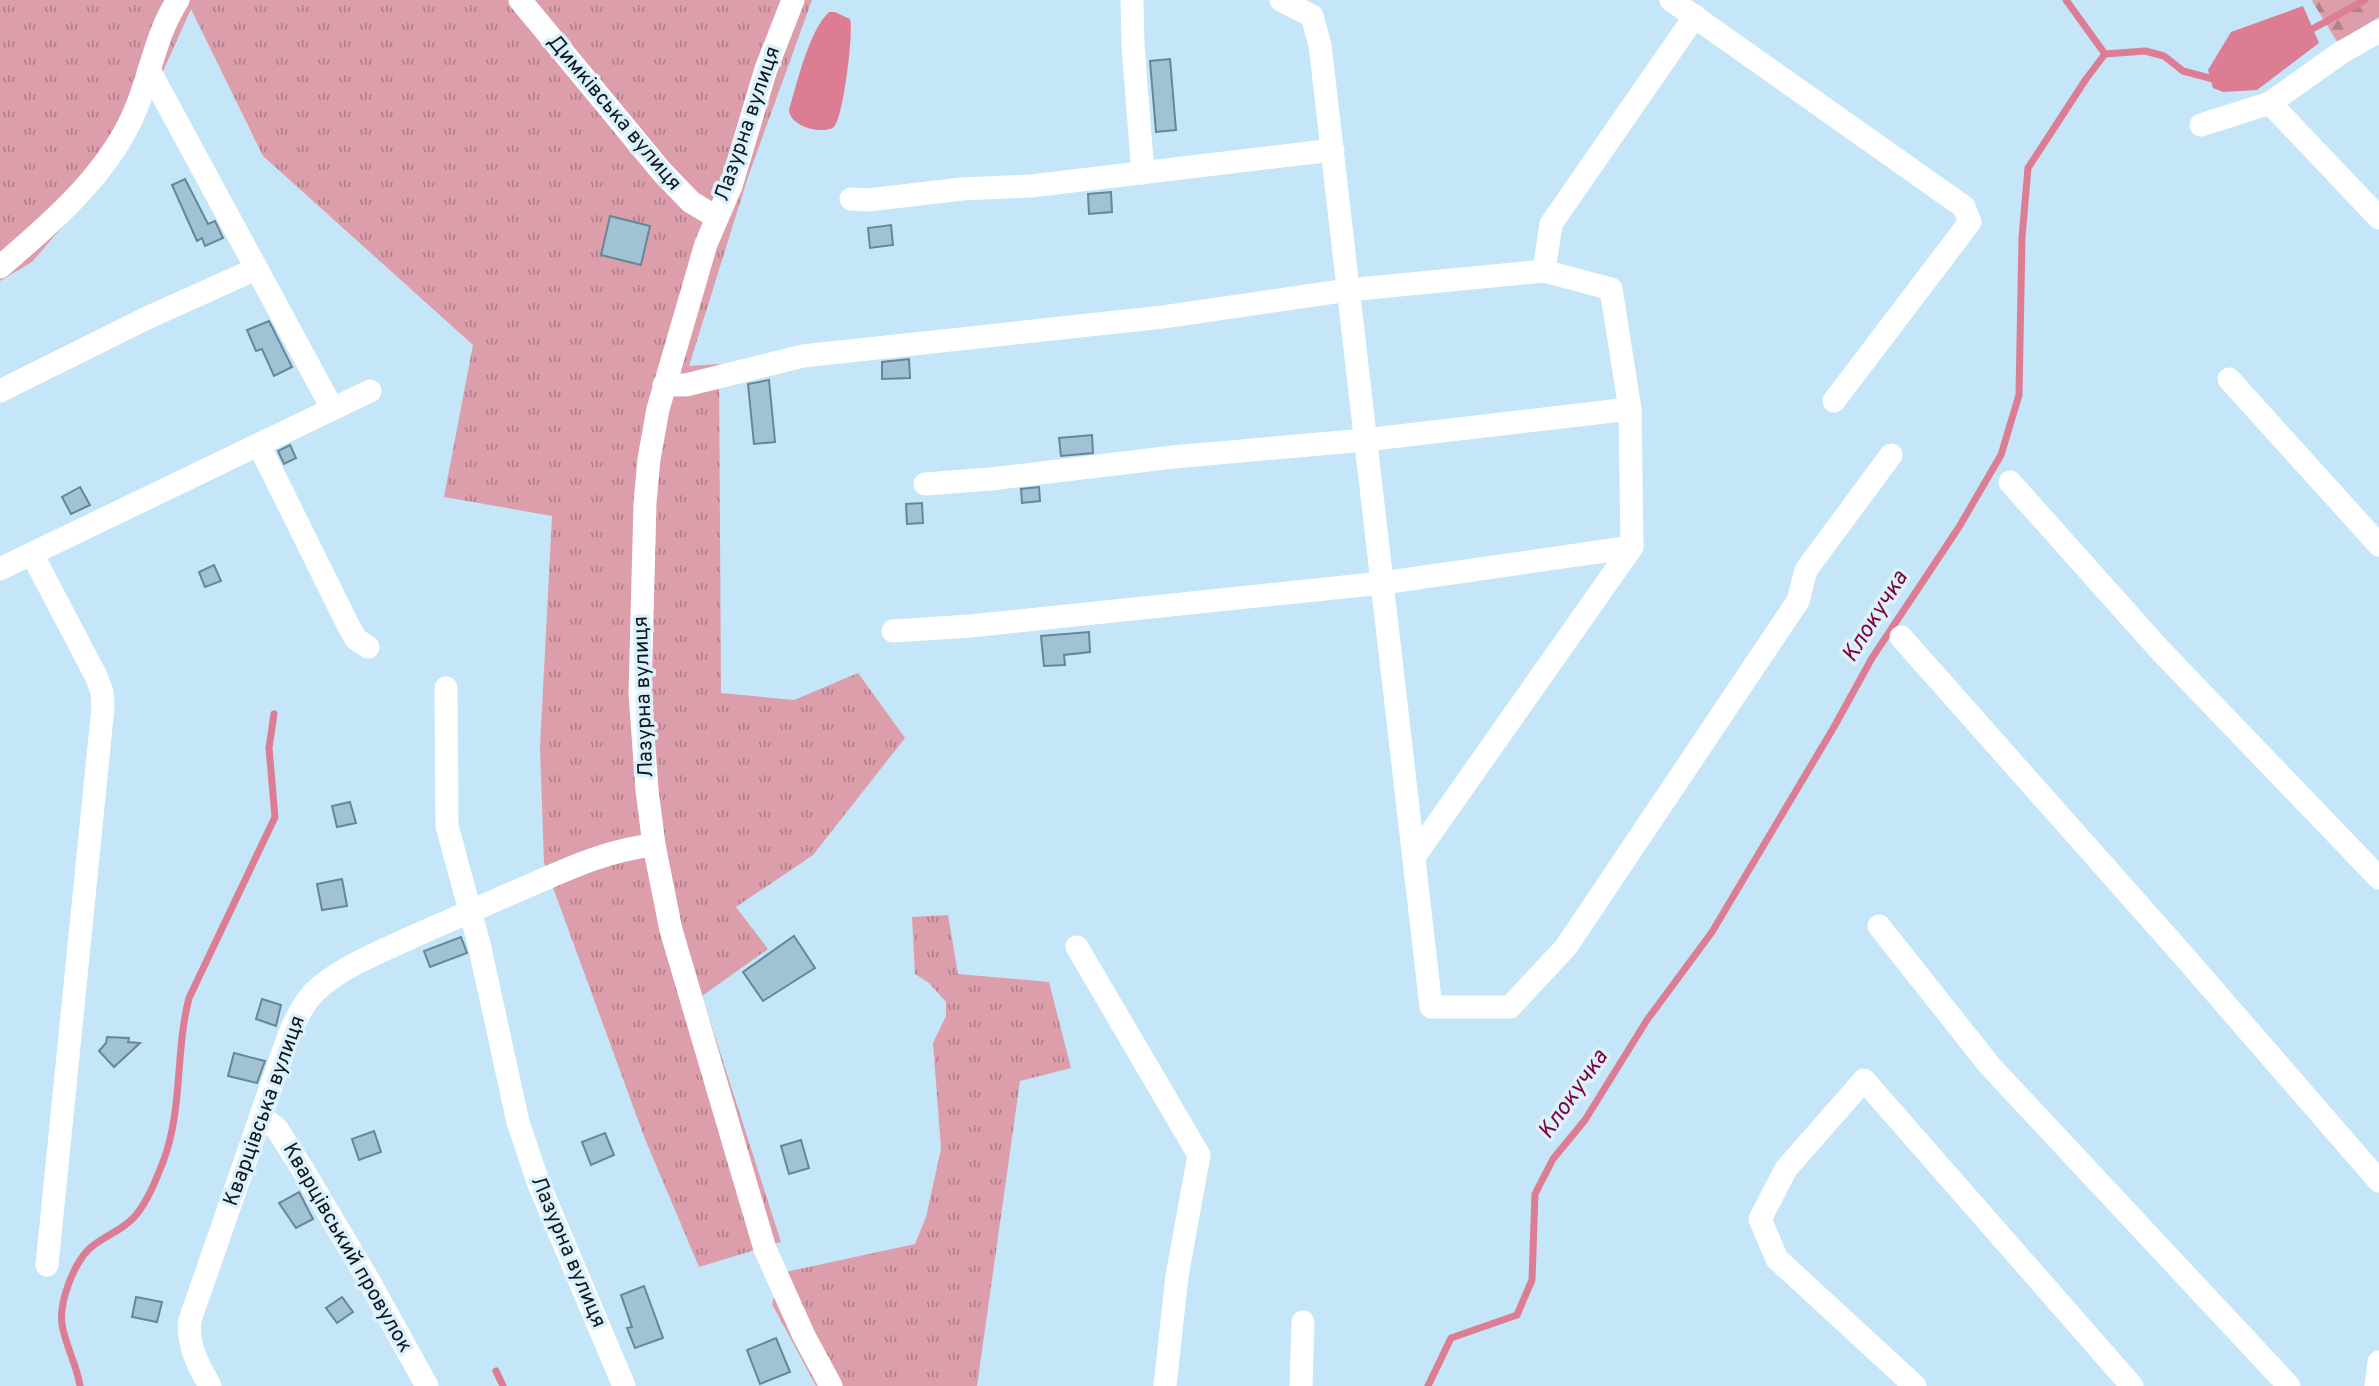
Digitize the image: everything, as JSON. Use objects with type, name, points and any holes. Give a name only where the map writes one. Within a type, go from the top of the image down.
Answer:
[{"type":"street","name":"Димківська вулиця","points":[[520,0],[668,179],[691,202],[716,217]]},
{"type":"street","name":"Лазурна вулиця","points":[[793,0],[766,68],[731,186],[706,244],[664,385],[652,436],[645,503],[640,658],[643,759],[654,845],[671,930],[757,1227],[785,1296],[831,1386]]},
{"type":"street","points":[[1132,0],[1134,69],[1143,173]]},
{"type":"street","points":[[1281,0],[1317,8],[1431,1007],[1510,1007],[1566,947],[1798,601],[1806,570],[1891,455]]},
{"type":"street","points":[[1671,0],[1964,207],[1970,222],[1834,401]]},
{"type":"street","points":[[0,267],[78,194],[101,168],[131,121],[174,1]]},
{"type":"street","points":[[1544,271],[1551,224],[1695,16]]},
{"type":"street","points":[[2201,125],[2270,103],[2342,51],[2379,31]]},
{"type":"street","points":[[149,71],[332,408]]},
{"type":"street","points":[[2270,103],[2379,218]]},
{"type":"street","points":[[851,199],[868,200],[1031,186],[1333,149]]},
{"type":"street","points":[[0,391],[149,317],[256,269]]},
{"type":"street","points":[[664,385],[686,385],[790,358],[829,352],[1163,317],[1348,290],[1544,271],[1611,289],[1630,409],[1632,547],[1414,857]]},
{"type":"street","points":[[2229,379],[2379,545]]},
{"type":"street","points":[[0,569],[370,391]]},
{"type":"street","points":[[925,484],[991,479],[1173,457],[1365,440],[1630,409]]},
{"type":"street","points":[[259,445],[354,636],[368,647]]},
{"type":"street","points":[[2010,482],[2159,649],[2379,878]]},
{"type":"street","points":[[893,631],[970,626],[1382,583],[1632,547]]},
{"type":"street","points":[[32,554],[96,676],[102,692],[103,707],[97,790],[47,1265]]},
{"type":"street","points":[[1901,638],[2182,954],[2379,1181]]},
{"type":"street","name":"Лазурна вулиця","points":[[446,688],[445,813],[479,944],[518,1122],[530,1161],[624,1386]]},
{"type":"street","name":"Кварцівська вулиця","points":[[210,1386],[192,1350],[190,1320],[298,1016],[314,993],[373,955],[470,912],[602,855],[625,848],[654,845]]},
{"type":"street","points":[[1879,926],[1990,1066],[2289,1386]]},
{"type":"street","points":[[1077,947],[1199,1155],[1177,1276],[1165,1386]]},
{"type":"street","points":[[1915,1386],[1777,1259],[1760,1219],[1786,1169],[1864,1080],[2132,1386]]},
{"type":"street","name":"Кварцівський провулок","points":[[261,1116],[277,1129],[300,1165],[427,1386]]},
{"type":"street","points":[[1301,1386],[1303,1322]]},
{"type":"street","points":[[2376,1386],[2379,1362]]},
{"type":"green space","points":[[0,0],[812,0],[748,177],[689,366],[719,364],[721,693],[794,700],[858,673],[905,738],[813,855],[736,907],[768,949],[702,996],[781,1242],[699,1267],[645,1139],[544,863],[540,747],[552,516],[444,497],[473,345],[263,156],[191,9],[133,138],[89,196],[32,262],[0,281]]},
{"type":"green space","points":[[2313,0],[2379,0],[2379,17],[2338,43]]},
{"type":"green space","points":[[948,915],[958,974],[1049,982],[1071,1068],[1020,1081],[977,1386],[816,1386],[772,1304],[781,1273],[915,1244],[926,1217],[941,1149],[933,1043],[946,1016],[946,1002],[929,983],[915,974],[912,917]]},
{"type":"shaded area","points":[[2303,6],[2319,43],[2257,90],[2223,92],[2213,88],[2208,70],[2231,32]]},
{"type":"shaded area","points":[[829,12],[850,19],[849,57],[837,121],[834,127],[815,130],[795,121],[789,110],[810,44]]},
{"type":"building","points":[[1170,59],[1176,130],[1156,132],[1150,61]]},
{"type":"building","points":[[185,179],[208,224],[215,221],[223,238],[205,246],[202,238],[197,241],[172,185]]},
{"type":"building","points":[[1111,192],[1112,212],[1089,214],[1088,194]]},
{"type":"building","points":[[610,216],[650,226],[641,265],[601,255]]},
{"type":"building","points":[[891,225],[893,245],[870,248],[868,228]]},
{"type":"building","points":[[269,321],[292,367],[274,376],[262,349],[256,351],[247,330]]},
{"type":"building","points":[[909,359],[910,378],[882,379],[882,362]]},
{"type":"building","points":[[769,380],[775,442],[754,444],[748,384]]},
{"type":"building","points":[[1092,435],[1093,453],[1061,456],[1059,438]]},
{"type":"building","points":[[290,445],[296,458],[284,464],[278,451]]},
{"type":"building","points":[[80,487],[90,505],[71,514],[62,497]]},
{"type":"building","points":[[1039,487],[1040,501],[1022,503],[1021,489]]},
{"type":"building","points":[[922,503],[923,523],[907,524],[906,504]]},
{"type":"building","points":[[214,565],[221,581],[205,587],[199,572]]},
{"type":"building","points":[[1089,632],[1090,652],[1064,655],[1065,665],[1044,666],[1041,636]]},
{"type":"building","points":[[350,802],[356,823],[337,827],[332,806]]},
{"type":"building","points":[[342,879],[347,906],[322,910],[317,884]]},
{"type":"building","points":[[794,936],[815,968],[763,1001],[743,972]]},
{"type":"building","points":[[461,937],[467,953],[430,967],[424,951]]},
{"type":"building","points":[[262,999],[281,1005],[276,1026],[256,1019]]},
{"type":"building","points":[[107,1037],[129,1038],[128,1042],[140,1043],[114,1067],[99,1051],[106,1043]]},
{"type":"building","points":[[234,1053],[265,1061],[257,1083],[228,1076]]},
{"type":"building","points":[[374,1131],[381,1152],[359,1160],[352,1139]]},
{"type":"building","points":[[605,1133],[614,1155],[591,1165],[582,1142]]},
{"type":"building","points":[[801,1140],[809,1168],[789,1174],[781,1146]]},
{"type":"building","points":[[299,1192],[313,1219],[296,1228],[279,1203]]},
{"type":"building","points":[[644,1286],[663,1338],[635,1348],[627,1328],[632,1327],[621,1295]]},
{"type":"building","points":[[136,1297],[162,1302],[157,1322],[132,1317]]},
{"type":"building","points":[[342,1297],[353,1312],[337,1323],[326,1308]]},
{"type":"building","points":[[776,1338],[790,1372],[760,1384],[747,1350]]},
{"type":"waterway","points":[[2066,0],[2105,54]]},
{"type":"waterway","name":"Клокучка","points":[[2305,33],[2365,0]]},
{"type":"waterway","name":"Клокучка","points":[[1428,1386],[1451,1338],[1517,1315],[1532,1280],[1535,1194],[1553,1159],[1585,1120],[1647,1020],[1712,932],[1872,658],[1959,527],[2001,455],[2019,395],[2022,237],[2028,168],[2105,54],[2145,51],[2164,56],[2183,71],[2217,80]]},
{"type":"waterway","points":[[80,1386],[62,1324],[65,1295],[77,1265],[88,1250],[131,1221],[140,1209],[163,1162],[174,1122],[189,998],[275,817],[269,748],[274,714]]},
{"type":"waterway","points":[[496,1371],[503,1386]]}]
